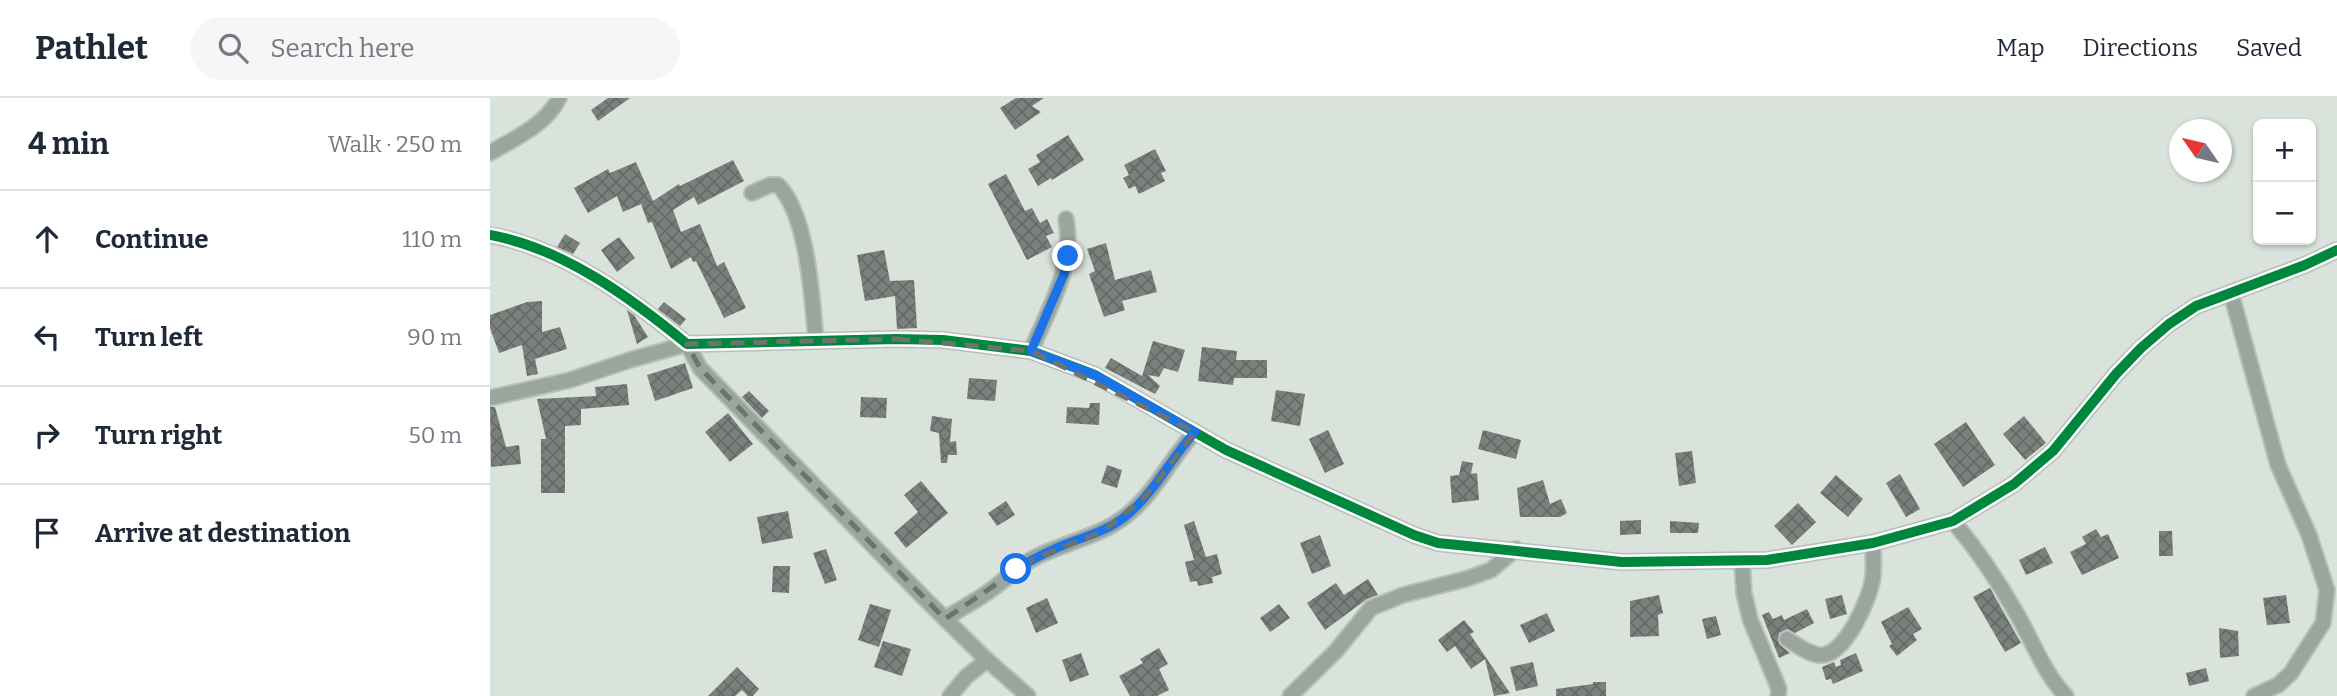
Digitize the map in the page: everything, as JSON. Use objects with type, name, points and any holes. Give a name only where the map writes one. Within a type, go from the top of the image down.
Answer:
[{"type":"street","points":[[490,153],[529,130],[550,113],[559,98]]},
{"type":"street","points":[[752,193],[770,185],[778,185],[786,193],[796,218],[810,275],[816,341]]},
{"type":"street","points":[[1031,351],[1064,274],[1069,237],[1066,219]]},
{"type":"street","points":[[491,234],[529,244],[583,271],[643,308],[687,344],[700,369],[945,619],[1028,696]]},
{"type":"street","points":[[490,398],[570,380],[687,344],[896,339],[943,340],[1031,351],[1095,375],[1226,450],[1414,535],[1438,543],[1622,562],[1767,560],[1873,543],[1953,521],[2014,484],[2053,451],[2116,374],[2169,324],[2196,306],[2305,265],[2337,250]]},
{"type":"street","points":[[2231,293],[2278,465],[2309,534],[2327,590],[2323,623],[2291,673],[2278,685],[2254,696]]},
{"type":"street","points":[[945,619],[1033,559],[1102,532],[1127,515],[1146,496],[1176,452],[1195,432]]},
{"type":"street","points":[[1953,521],[1986,564],[2019,617],[2040,661],[2066,696]]},
{"type":"street","points":[[1787,639],[1812,654],[1823,656],[1840,647],[1867,599],[1873,578],[1873,543]]},
{"type":"street","points":[[1290,696],[1336,651],[1371,608],[1403,595],[1491,570],[1516,549]]},
{"type":"street","points":[[1742,561],[1744,593],[1750,619],[1779,688],[1778,696]]},
{"type":"street","points":[[950,696],[966,677],[987,660]]},
{"type":"highlighted area","points":[[896,339],[1031,351],[1195,432],[1146,496],[1102,532],[1033,559],[945,619],[700,368],[687,344]]},
{"type":"building","points":[[608,98],[630,98],[598,121],[591,110]]},
{"type":"building","points":[[1016,98],[1044,98],[1032,106],[1041,112],[1015,130],[1000,108]]},
{"type":"building","points":[[1068,135],[1084,160],[1038,186],[1028,169],[1040,162],[1036,155]]},
{"type":"building","points":[[1155,149],[1166,171],[1161,173],[1165,181],[1139,194],[1135,186],[1129,189],[1123,178],[1129,175],[1124,165]]},
{"type":"building","points":[[733,160],[744,181],[698,205],[694,197],[673,210],[681,232],[700,224],[717,266],[724,262],[746,308],[724,318],[696,261],[693,262],[691,257],[671,269],[652,222],[648,223],[641,204],[623,212],[617,196],[588,213],[574,188],[608,169],[610,173],[636,162],[653,201],[679,184],[680,186]]},
{"type":"building","points":[[1006,174],[1025,211],[1032,208],[1040,223],[1047,219],[1054,233],[1046,236],[1052,247],[1027,260],[988,184]]},
{"type":"building","points":[[565,234],[580,243],[573,254],[557,247]]},
{"type":"building","points":[[619,237],[635,258],[617,272],[601,250]]},
{"type":"building","points":[[1106,243],[1115,280],[1151,270],[1157,292],[1122,301],[1125,310],[1104,317],[1089,274],[1095,271],[1087,249]]},
{"type":"building","points":[[884,250],[890,281],[914,280],[917,328],[897,329],[895,296],[865,301],[857,255]]},
{"type":"building","points":[[542,301],[542,332],[560,327],[567,349],[535,359],[538,374],[527,376],[522,345],[499,353],[490,328],[490,315],[527,302]]},
{"type":"building","points":[[664,302],[686,319],[680,326],[658,309]]},
{"type":"building","points":[[627,310],[634,315],[648,337],[637,344]]},
{"type":"building","points":[[1153,341],[1185,350],[1178,372],[1164,368],[1159,377],[1148,375],[1160,386],[1155,394],[1105,368],[1111,358],[1142,376]]},
{"type":"building","points":[[1202,347],[1237,351],[1236,360],[1267,360],[1267,378],[1234,378],[1233,385],[1198,381]]},
{"type":"building","points":[[685,363],[693,388],[655,401],[647,375]]},
{"type":"building","points":[[969,378],[997,380],[995,401],[967,399]]},
{"type":"building","points":[[627,384],[629,405],[581,409],[581,425],[565,426],[565,493],[541,493],[541,439],[546,439],[537,399],[596,396],[595,387]]},
{"type":"building","points":[[1276,390],[1305,394],[1300,426],[1271,421]]},
{"type":"building","points":[[749,391],[769,411],[762,418],[742,397]]},
{"type":"building","points":[[861,397],[887,398],[886,418],[860,417]]},
{"type":"building","points":[[1090,403],[1100,403],[1099,425],[1066,423],[1067,407],[1089,408]]},
{"type":"building","points":[[490,407],[495,407],[506,447],[519,445],[521,464],[491,467]]},
{"type":"building","points":[[728,413],[753,444],[730,462],[705,432]]},
{"type":"building","points":[[932,416],[952,419],[950,442],[956,441],[957,455],[948,455],[947,463],[941,463],[939,433],[930,431]]},
{"type":"building","points":[[2024,416],[2046,443],[2025,460],[2003,434]]},
{"type":"building","points":[[1966,422],[1995,465],[1963,487],[1934,444]]},
{"type":"building","points":[[1328,430],[1344,464],[1325,473],[1309,439]]},
{"type":"building","points":[[1483,430],[1521,440],[1516,459],[1478,449]]},
{"type":"building","points":[[1692,451],[1696,483],[1679,486],[1675,453]]},
{"type":"building","points":[[1462,461],[1473,463],[1471,474],[1477,473],[1479,500],[1452,503],[1450,476],[1459,475]]},
{"type":"building","points":[[1107,465],[1122,470],[1117,488],[1101,483]]},
{"type":"building","points":[[1900,474],[1920,509],[1906,517],[1886,483]]},
{"type":"building","points":[[1836,475],[1863,499],[1848,517],[1820,493]]},
{"type":"building","points":[[1543,480],[1550,504],[1561,499],[1567,513],[1560,517],[1520,517],[1517,488]]},
{"type":"building","points":[[921,481],[948,513],[906,548],[894,533],[918,512],[904,495]]},
{"type":"building","points":[[1006,501],[1015,515],[997,526],[988,513]]},
{"type":"building","points":[[1798,503],[1816,522],[1792,545],[1774,526]]},
{"type":"building","points":[[788,511],[793,538],[762,544],[757,517]]},
{"type":"building","points":[[1641,520],[1641,534],[1620,535],[1620,521]]},
{"type":"building","points":[[1194,521],[1206,557],[1217,554],[1222,574],[1212,577],[1213,583],[1198,586],[1197,581],[1190,582],[1185,562],[1194,560],[1184,525]]},
{"type":"building","points":[[1670,521],[1699,523],[1698,533],[1670,533]]},
{"type":"building","points":[[2096,529],[2101,537],[2108,534],[2119,558],[2082,575],[2070,552],[2086,544],[2082,537]]},
{"type":"building","points":[[2159,531],[2172,531],[2173,556],[2159,556]]},
{"type":"building","points":[[1320,535],[1331,566],[1312,574],[1300,543]]},
{"type":"building","points":[[2045,547],[2053,563],[2026,575],[2019,560]]},
{"type":"building","points":[[826,549],[837,580],[825,584],[813,553]]},
{"type":"building","points":[[773,566],[790,566],[789,593],[772,592]]},
{"type":"building","points":[[1368,579],[1378,595],[1367,599],[1325,630],[1307,603],[1336,583],[1344,595]]},
{"type":"building","points":[[1990,588],[2021,643],[2005,652],[1973,597]]},
{"type":"building","points":[[1659,595],[1663,613],[1658,615],[1659,636],[1630,637],[1630,601]]},
{"type":"building","points":[[1842,595],[1847,614],[1830,619],[1825,599]]},
{"type":"building","points":[[2286,595],[2290,623],[2267,625],[2263,598]]},
{"type":"building","points":[[1047,598],[1058,623],[1036,633],[1026,608]]},
{"type":"building","points":[[870,604],[891,610],[879,647],[858,640]]},
{"type":"building","points":[[1279,604],[1290,618],[1270,632],[1260,618]]},
{"type":"building","points":[[1908,607],[1922,629],[1913,634],[1917,640],[1897,656],[1889,646],[1892,644],[1881,622]]},
{"type":"building","points":[[1807,609],[1814,623],[1795,633],[1787,629],[1779,633],[1779,644],[1790,653],[1779,658],[1762,615],[1769,612],[1773,619],[1782,615],[1784,620]]},
{"type":"building","points":[[1547,613],[1555,631],[1529,643],[1520,625]]},
{"type":"building","points":[[1716,616],[1721,635],[1707,639],[1702,619]]},
{"type":"building","points":[[1464,620],[1474,632],[1470,634],[1510,693],[1494,696],[1485,659],[1471,669],[1455,646],[1447,652],[1438,640]]},
{"type":"building","points":[[2219,628],[2238,631],[2239,656],[2220,658]]},
{"type":"building","points":[[883,641],[911,649],[902,676],[874,667]]},
{"type":"building","points":[[1159,648],[1168,664],[1159,669],[1169,690],[1157,696],[1130,696],[1119,676],[1143,663],[1140,659]]},
{"type":"building","points":[[1081,653],[1089,675],[1070,682],[1062,660]]},
{"type":"building","points":[[1856,653],[1863,671],[1833,684],[1831,679],[1826,680],[1822,667],[1834,662],[1836,667],[1841,665],[1840,660]]},
{"type":"building","points":[[1533,662],[1538,686],[1516,691],[1510,667]]},
{"type":"building","points":[[737,667],[759,689],[753,696],[748,696],[742,690],[735,696],[708,696]]},
{"type":"building","points":[[2206,668],[2209,681],[2189,686],[2186,673]]},
{"type":"building","points":[[1606,682],[1606,696],[1556,696],[1556,689]]},
{"type":"cycle path","points":[[490,235],[544,251],[570,263],[643,309],[687,344],[896,339],[943,340],[1031,351],[1095,375],[1226,450],[1414,535],[1438,543],[1622,562],[1767,560],[1873,543],[1953,521],[2014,484],[2053,451],[2116,374],[2169,324],[2196,306],[2305,265],[2337,250]]},
{"type":"route","points":[[1016,569],[1057,547],[1102,532],[1127,515],[1146,496],[1176,452],[1195,432],[1095,375],[1031,351],[1064,274],[1068,256]]}]
